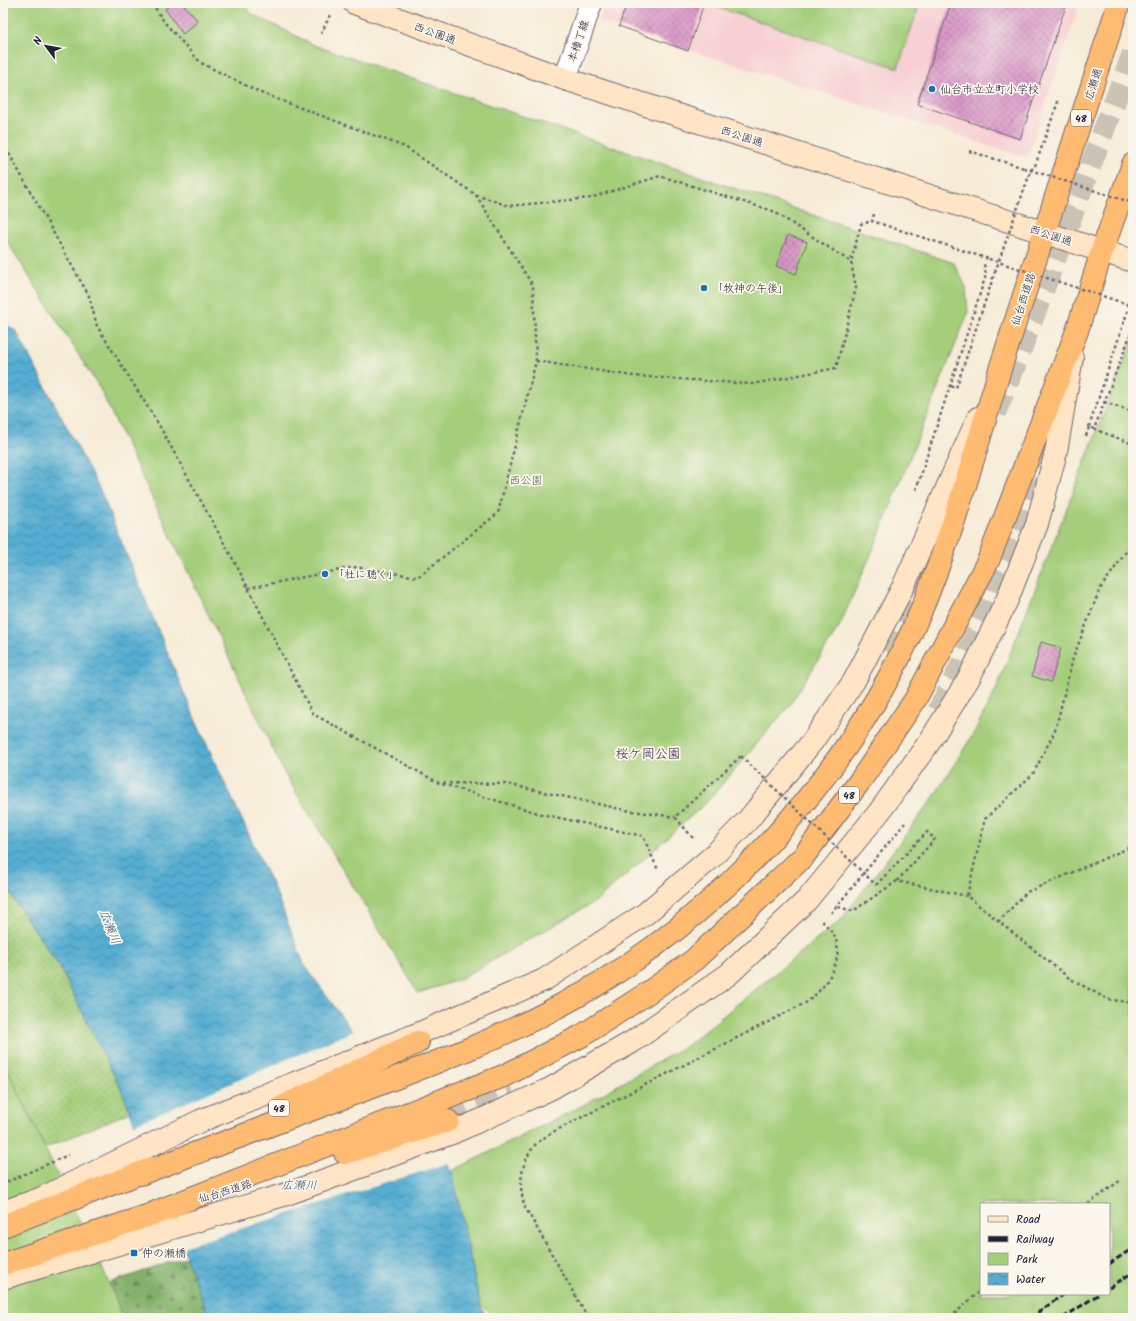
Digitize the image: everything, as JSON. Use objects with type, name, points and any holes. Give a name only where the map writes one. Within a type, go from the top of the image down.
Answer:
[{"type":"highway","name":"広瀬通","points":[[1044,233],[1119,3]]},
{"type":"highway","name":"48","points":[[447,1118],[506,1075],[583,1035],[649,992],[694,960],[803,857],[860,781],[915,700],[981,575],[1008,512],[1077,331],[1102,251],[1133,164]]},
{"type":"highway","name":"仙台西道路","points":[[1001,366],[1044,233]]},
{"type":"highway","name":"48","points":[[3,1226],[427,1066],[504,1034],[575,998],[635,960],[676,931],[768,845],[818,787],[880,693],[918,616],[947,542],[1001,366]]},
{"type":"highway","name":"48","points":[[140,1174],[417,1038]]},
{"type":"highway","name":"仙台西道路","points":[[3,1264],[156,1212],[447,1118]]},
{"type":"street","name":"西公園通","points":[[354,3],[565,79],[1044,233],[1133,260]]},
{"type":"street","name":"本櫓丁線","points":[[565,79],[591,3]]},
{"type":"street","points":[[1129,3],[1133,4]]},
{"type":"street","points":[[3,1278],[287,1194],[447,1118],[550,1089],[632,1042],[729,974],[804,902],[880,811],[930,741],[969,678],[1006,600],[1037,524],[1056,452],[1077,331]]},
{"type":"street","points":[[3,1212],[42,1198],[200,1121],[417,1038],[544,980],[645,914],[712,857],[748,820],[812,742],[854,681],[902,587],[1001,366]]},
{"type":"path","points":[[152,3],[165,23],[201,63],[261,93],[405,147],[476,194],[509,206],[590,198],[660,176],[773,211],[851,262]]},
{"type":"path","points":[[321,34],[333,9]]},
{"type":"path","points":[[951,386],[956,388],[998,262],[1031,170],[1035,166],[1061,93]]},
{"type":"path","points":[[3,143],[89,296],[97,326],[159,424],[248,588],[312,714],[438,783],[541,814],[643,836],[658,870]]},
{"type":"path","points":[[969,151],[1133,203]]},
{"type":"path","points":[[248,588],[355,567],[418,577],[498,513],[536,361],[533,286],[476,194]]},
{"type":"path","points":[[872,221],[874,214]]},
{"type":"path","points":[[536,361],[633,376],[752,384],[836,368],[856,288],[851,262],[861,224],[872,221],[1131,306]]},
{"type":"path","points":[[915,494],[986,275],[984,264]]},
{"type":"path","points":[[1089,427],[1131,306],[1133,295]]},
{"type":"path","points":[[1104,402],[1133,412]]},
{"type":"path","points":[[1094,429],[1133,444]]},
{"type":"path","points":[[967,896],[985,819],[1033,774],[1055,731],[1073,658],[1100,589],[1133,542]]},
{"type":"path","points":[[675,817],[741,756],[876,885],[926,832],[934,839],[897,881],[854,911],[838,907]]},
{"type":"path","points":[[756,774],[761,769]]},
{"type":"path","points":[[438,783],[507,784],[624,810],[675,817],[693,838]]},
{"type":"path","points":[[687,843],[698,833]]},
{"type":"path","points":[[998,922],[1027,892],[1133,846]]},
{"type":"path","points":[[652,875],[664,865]]},
{"type":"path","points":[[897,881],[967,896],[1069,978],[1107,999],[1133,1003]]},
{"type":"path","points":[[588,1318],[525,1208],[521,1196],[520,1179],[526,1162],[536,1145],[553,1132],[807,1002],[820,992],[831,974],[838,955],[836,939],[828,926],[804,902]]},
{"type":"path","points":[[1089,1203],[1121,1180]]},
{"type":"path","points":[[950,1318],[980,1291]]},
{"type":"shaded area","name":"仙台市立立町小学校","points":[[605,3],[1080,3],[1027,158],[599,21]]},
{"type":"green space","name":"西公園","points":[[3,3],[242,3],[252,14],[316,46],[954,263],[966,287],[968,313],[875,545],[839,627],[789,706],[708,801],[598,900],[458,980],[418,993],[285,774],[99,387],[3,235]]},
{"type":"green space","points":[[714,3],[920,3],[898,68],[713,6]]},
{"type":"green space","points":[[1133,338],[1133,1318],[494,1318],[480,1304],[452,1171],[580,1107],[686,1046],[841,920],[931,801],[972,736],[996,690]]},
{"type":"green space","points":[[3,874],[15,901],[59,966],[122,1091],[130,1112],[45,1148],[3,1060]]},
{"type":"green space","points":[[3,1060],[109,1283],[123,1318],[3,1318]]},
{"type":"green space","points":[[186,1257],[210,1318],[123,1318],[109,1283]]},
{"type":"water","name":"広瀬川","points":[[3,322],[16,331],[100,490],[195,719],[276,893],[304,964],[452,1171],[480,1304],[486,1318],[210,1318],[207,1312],[122,1091],[59,966],[15,901],[3,874]]},
{"type":"pier","points":[[354,1031],[449,1163],[180,1248],[133,1125]]},
{"type":"building","points":[[172,3],[182,3],[198,21],[183,34],[165,9]]},
{"type":"building","points":[[627,3],[704,3],[688,51],[619,26]]},
{"type":"building","points":[[951,3],[1067,3],[1020,139],[917,104]]},
{"type":"building","points":[[788,235],[807,242],[796,274],[776,266]]},
{"type":"building","points":[[1041,642],[1061,648],[1051,682],[1032,676]]},
{"type":"tunnel","points":[[995,413],[1014,368],[1133,53]]},
{"type":"tunnel","points":[[938,711],[982,622],[1019,530],[1051,422]]},
{"type":"tunnel","points":[[882,649],[914,593],[937,545]]},
{"type":"tunnel","points":[[448,1121],[514,1094]]},
{"type":"railway","points":[[1110,1263],[1133,1248]]},
{"type":"railway","points":[[1110,1287],[1133,1272]]},
{"type":"railway","points":[[1030,1318],[1063,1295]]},
{"type":"railway","points":[[1063,1318],[1098,1295]]},
{"type":"place","name":"仙台市立立町小学校","points":[[932,89]]},
{"type":"place","name":"「牧神の午後」","points":[[704,288]]},
{"type":"place","name":"「杜に聴く」","points":[[325,574]]},
{"type":"place","name":"仲の瀬橋","points":[[134,1253]]},
{"type":"district","name":"桜ケ岡公園","points":[[648,753]]}]
